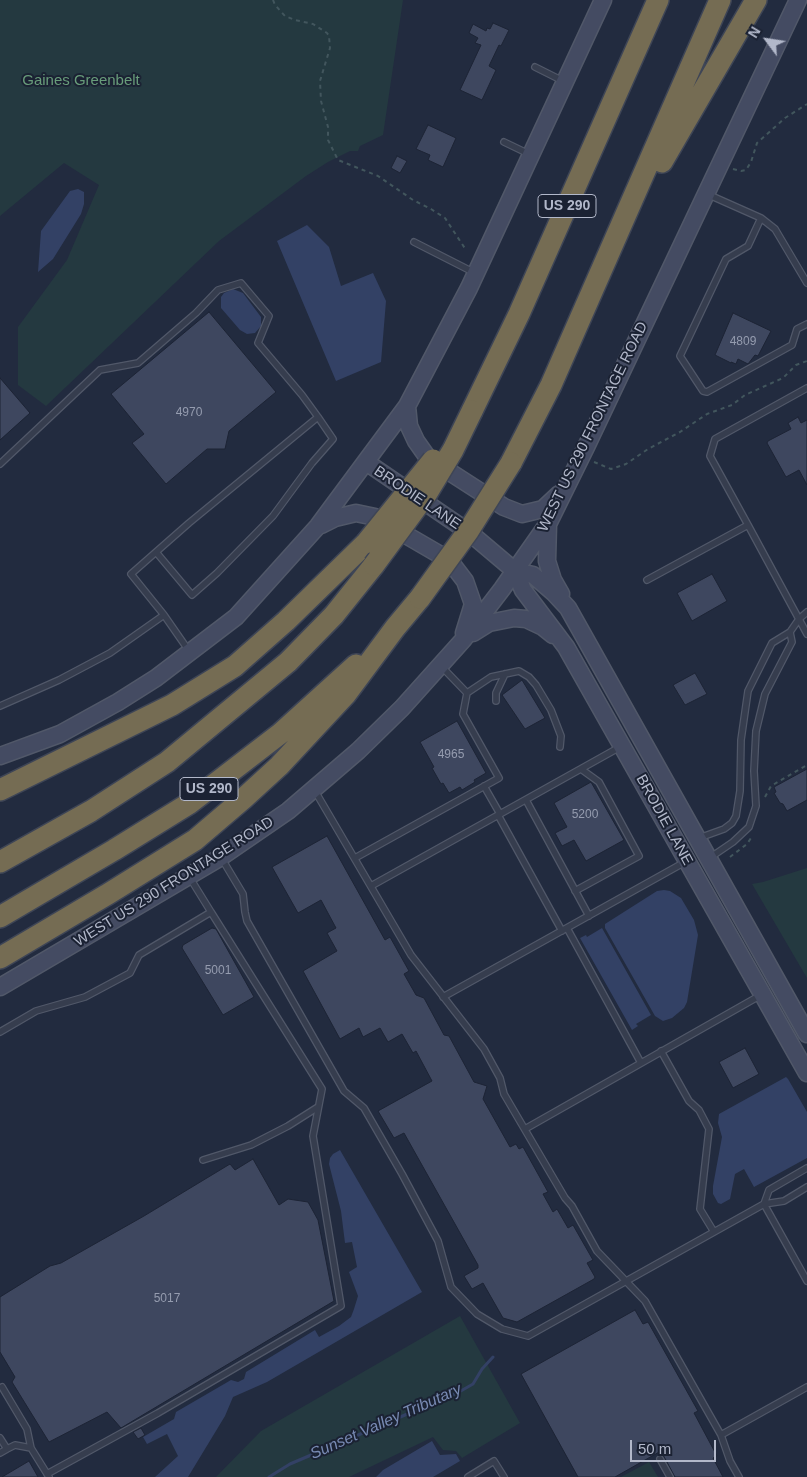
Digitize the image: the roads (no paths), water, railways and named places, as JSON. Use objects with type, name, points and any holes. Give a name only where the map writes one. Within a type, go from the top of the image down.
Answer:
[{"type":"highway","name":"US 290","points":[[0,862],[91,810],[167,762],[288,662],[334,615],[374,565],[427,493],[453,450],[519,314],[658,0]]},
{"type":"highway","name":"US 290","points":[[0,917],[190,803],[281,733],[395,628],[420,598],[469,530],[511,463],[551,385],[720,0]]},
{"type":"highway","points":[[619,233],[756,0]]},
{"type":"highway","points":[[0,790],[172,705],[235,666],[286,621],[366,543],[397,507],[472,411]]},
{"type":"highway","points":[[0,958],[195,840],[230,811],[279,766],[346,694],[395,628]]},
{"type":"main road","points":[[0,756],[60,734],[118,702],[156,678],[236,617],[318,526],[407,406],[476,273],[603,0]]},
{"type":"main road","name":"WEST US 290 FRONTAGE ROAD","points":[[0,987],[221,857],[288,811],[358,751],[402,708],[462,640],[515,571],[549,522],[798,0]]},
{"type":"main road","points":[[407,406],[409,426],[416,441],[428,458],[504,507],[522,514],[543,509],[567,486]]},
{"type":"main road","name":"BRODIE LANE","points":[[366,462],[470,533],[515,571],[523,590],[566,647],[761,995],[807,1073]]},
{"type":"main road","points":[[318,526],[334,518],[356,513],[376,517],[449,560],[465,581],[472,604],[462,640]]},
{"type":"main road","points":[[549,522],[547,561],[553,580],[568,608]]},
{"type":"main road","name":"BRODIE LANE","points":[[515,571],[533,575],[568,608],[746,926],[803,1017],[807,1034]]},
{"type":"main road","points":[[462,640],[489,623],[514,618],[526,619],[543,627],[566,647]]},
{"type":"main road","points":[[687,861],[693,860],[697,862],[709,878],[727,909],[736,920],[746,926]]},
{"type":"lane","points":[[536,67],[565,82]]},
{"type":"lane","points":[[504,142],[531,155]]},
{"type":"lane","points":[[706,194],[761,218],[775,229],[807,283]]},
{"type":"lane","points":[[761,218],[748,246],[726,259],[680,356],[703,391],[711,391],[792,345],[797,329],[807,324]]},
{"type":"lane","points":[[414,242],[476,273]]},
{"type":"lane","points":[[0,464],[100,370],[138,363],[196,313],[218,290],[241,283],[269,316],[258,343],[302,395],[333,440],[312,463],[273,516],[217,573],[192,595],[156,552]]},
{"type":"lane","points":[[807,388],[715,439],[710,456],[807,634]]},
{"type":"lane","points":[[190,653],[164,615],[131,574],[189,523],[318,417]]},
{"type":"lane","points":[[647,580],[748,525]]},
{"type":"lane","points":[[697,839],[724,829],[732,823],[736,816],[740,791],[740,740],[748,691],[772,643],[790,632],[799,619],[807,612]]},
{"type":"lane","points":[[0,706],[59,680],[110,653],[164,615]]},
{"type":"lane","points":[[708,859],[733,842],[749,827],[756,806],[754,770],[756,731],[765,694],[792,642],[790,632]]},
{"type":"lane","points":[[440,665],[467,693]]},
{"type":"lane","points":[[355,858],[498,778],[463,714],[467,693],[491,677],[519,671],[529,677],[551,710],[561,736],[560,747]]},
{"type":"lane","points":[[496,701],[496,693],[504,674]]},
{"type":"lane","points":[[371,886],[622,746]]},
{"type":"lane","points":[[575,891],[639,856],[599,782],[581,769]]},
{"type":"lane","points":[[484,786],[641,1063]]},
{"type":"lane","points":[[314,789],[411,955],[484,1049],[500,1078],[504,1094],[598,1251],[645,1301],[721,1435],[730,1461],[739,1477]]},
{"type":"lane","points":[[526,800],[589,916]]},
{"type":"lane","points":[[221,857],[243,894],[248,921],[344,1091],[364,1108],[438,1241],[451,1288],[476,1314],[502,1329],[528,1336],[764,1204],[784,1201],[807,1187]]},
{"type":"lane","points":[[443,997],[687,861]]},
{"type":"lane","points":[[2,1387],[27,1429],[31,1448],[48,1476],[340,1306],[312,1136],[322,1089],[189,876]]},
{"type":"lane","points":[[0,1032],[36,1011],[85,997],[130,973],[139,956],[212,912]]},
{"type":"lane","points":[[525,1129],[761,995]]},
{"type":"lane","points":[[661,1051],[689,1102],[699,1110],[709,1129],[700,1209],[714,1232]]},
{"type":"lane","points":[[203,1160],[251,1144],[288,1126],[318,1107]]},
{"type":"lane","points":[[764,1204],[770,1190],[807,1168]]},
{"type":"lane","points":[[764,1204],[807,1281]]},
{"type":"lane","points":[[721,1435],[807,1387]]},
{"type":"lane","points":[[0,1438],[7,1449]]},
{"type":"lane","points":[[0,1453],[15,1445],[31,1448]]},
{"type":"lane","points":[[660,1459],[670,1477]]},
{"type":"lane","points":[[468,1477],[494,1461],[504,1477]]},
{"type":"water","points":[[78,189],[84,192],[84,204],[81,214],[53,259],[38,272],[41,231],[70,191]]},
{"type":"water","points":[[307,225],[329,247],[341,286],[373,273],[386,301],[381,362],[336,381],[277,241]]},
{"type":"water","points":[[233,289],[243,293],[261,317],[261,326],[255,333],[247,334],[240,330],[221,308],[221,297],[224,293]]},
{"type":"water","points":[[657,891],[670,891],[681,898],[694,920],[698,935],[687,1002],[684,1008],[672,1018],[663,1021],[655,1016],[605,928],[605,924]]},
{"type":"water","points":[[602,928],[651,1015],[636,1024],[638,1026],[632,1030],[580,938],[586,935],[587,937]]},
{"type":"water","points":[[786,1077],[807,1112],[807,1158],[754,1187],[744,1169],[735,1174],[730,1199],[721,1204],[718,1203],[713,1194],[713,1186],[722,1137],[718,1123],[719,1114]]},
{"type":"water","points":[[340,1150],[422,1292],[267,1382],[233,1397],[225,1416],[188,1477],[155,1477],[178,1456],[167,1434],[147,1444],[143,1437],[174,1419],[176,1412],[231,1380],[238,1382],[244,1379],[246,1372],[315,1330],[319,1337],[351,1317],[358,1296],[349,1272],[357,1267],[352,1242],[345,1243],[341,1211],[329,1164],[333,1154]]},
{"type":"water","points":[[432,1441],[440,1455],[456,1454],[460,1461],[433,1477],[376,1477],[383,1470]]},
{"type":"waterway","name":"Sunset Valley Tributary","points":[[269,1477],[290,1464],[459,1392],[473,1384],[482,1369],[493,1357]]},
{"type":"park label","name":"Gaines Greenbelt","points":[[81,81]]}]
